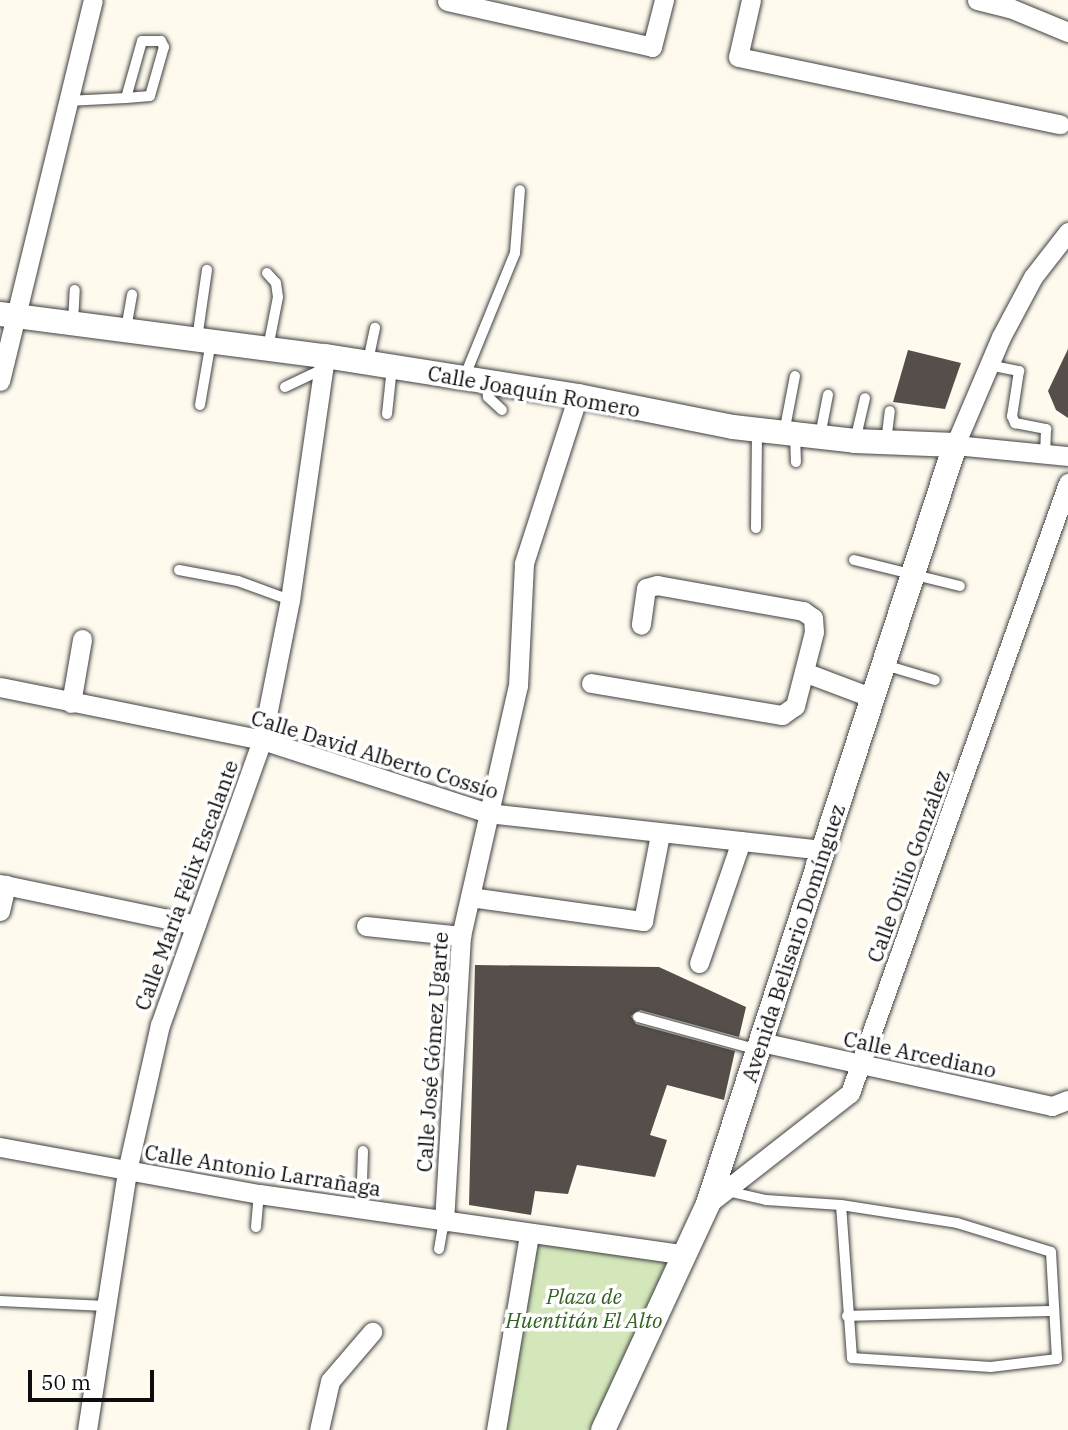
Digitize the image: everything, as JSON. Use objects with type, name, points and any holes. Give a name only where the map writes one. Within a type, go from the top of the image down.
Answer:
[{"type":"street","points":[[0,381],[8,316],[93,0]]},
{"type":"street","points":[[447,1],[652,47],[664,0]]},
{"type":"street","points":[[751,0],[738,57],[1060,124]]},
{"type":"street","points":[[977,0],[1010,8],[1068,32]]},
{"type":"street","points":[[955,446],[988,365],[1033,277],[1068,232]]},
{"type":"street","name":"Calle Joaquín Romero","points":[[8,316],[268,349],[326,362],[367,363],[578,396],[757,430],[855,441],[1045,452],[1068,456]]},
{"type":"street","name":"Calle María Félix Escalante","points":[[87,1430],[127,1171],[160,1025],[262,740],[290,600],[326,362]]},
{"type":"street","name":"Calle José Gómez Ugarte","points":[[444,1222],[461,936],[518,686],[524,563],[578,396]]},
{"type":"street","name":"Avenida Belisario Domínguez","points":[[603,1430],[686,1255],[717,1198],[760,1046],[955,446]]},
{"type":"street","name":"Calle Otilio González","points":[[717,1198],[841,1103],[861,1064],[1068,483]]},
{"type":"street","points":[[592,683],[782,715],[795,706],[814,632],[813,618],[803,611],[657,585],[646,588],[641,625]]},
{"type":"street","points":[[71,702],[82,639]]},
{"type":"street","points":[[804,673],[873,698]]},
{"type":"street","name":"Calle David Alberto Cossío","points":[[0,687],[262,740],[488,813],[824,850]]},
{"type":"street","points":[[470,897],[643,921],[660,834]]},
{"type":"street","points":[[699,963],[741,841]]},
{"type":"street","points":[[0,911],[3,884],[196,925]]},
{"type":"street","points":[[366,926],[461,936]]},
{"type":"street","name":"Calle Arcediano","points":[[760,1046],[861,1064],[1052,1106],[1068,1100]]},
{"type":"street","name":"Calle Antonio Larrañaga","points":[[0,1147],[259,1194],[686,1255]]},
{"type":"street","points":[[496,1430],[529,1234]]},
{"type":"street","points":[[319,1430],[330,1381],[372,1332]]},
{"type":"lane","points":[[67,101],[126,98],[155,92],[164,47],[161,41],[142,41],[126,98]]},
{"type":"lane","points":[[502,410],[475,380],[515,253],[520,190]]},
{"type":"lane","points":[[200,405],[207,270]]},
{"type":"lane","points":[[267,273],[277,287],[268,349]]},
{"type":"lane","points":[[73,323],[75,290]]},
{"type":"lane","points":[[125,330],[132,295]]},
{"type":"lane","points":[[367,363],[375,327]]},
{"type":"lane","points":[[285,387],[326,362]]},
{"type":"lane","points":[[988,365],[1019,371],[1012,416],[1015,423],[1046,429],[1045,452]]},
{"type":"lane","points":[[387,414],[392,367]]},
{"type":"lane","points":[[795,376],[789,434],[796,462]]},
{"type":"lane","points":[[820,437],[828,395]]},
{"type":"lane","points":[[855,441],[866,398]]},
{"type":"lane","points":[[886,443],[890,411]]},
{"type":"lane","points":[[756,528],[757,430]]},
{"type":"lane","points":[[854,560],[960,586]]},
{"type":"lane","points":[[179,570],[238,581],[290,600]]},
{"type":"lane","points":[[884,665],[935,680]]},
{"type":"lane","points":[[638,1017],[760,1046]]},
{"type":"lane","points":[[360,1209],[363,1151]]},
{"type":"lane","points":[[256,1227],[259,1194]]},
{"type":"lane","points":[[717,1198],[841,1205],[957,1223],[1051,1252],[1057,1359],[990,1367],[859,1362],[848,1352],[841,1205]]},
{"type":"lane","points":[[439,1249],[444,1222]]},
{"type":"lane","points":[[0,1301],[106,1306]]},
{"type":"lane","points":[[847,1317],[1054,1311]]},
{"type":"green space","name":"Plaza de Huentitán El Alto","points":[[535,1241],[669,1257],[596,1430],[502,1430]]},
{"type":"building","points":[[1068,349],[1068,418],[1056,410],[1048,391]]},
{"type":"building","points":[[908,350],[961,363],[945,409],[893,402]]},
{"type":"building","points":[[475,965],[659,967],[746,1007],[739,1037],[640,1010],[631,1016],[636,1024],[735,1051],[724,1100],[667,1085],[650,1135],[667,1140],[655,1177],[577,1165],[568,1194],[535,1191],[531,1215],[469,1205]]}]
